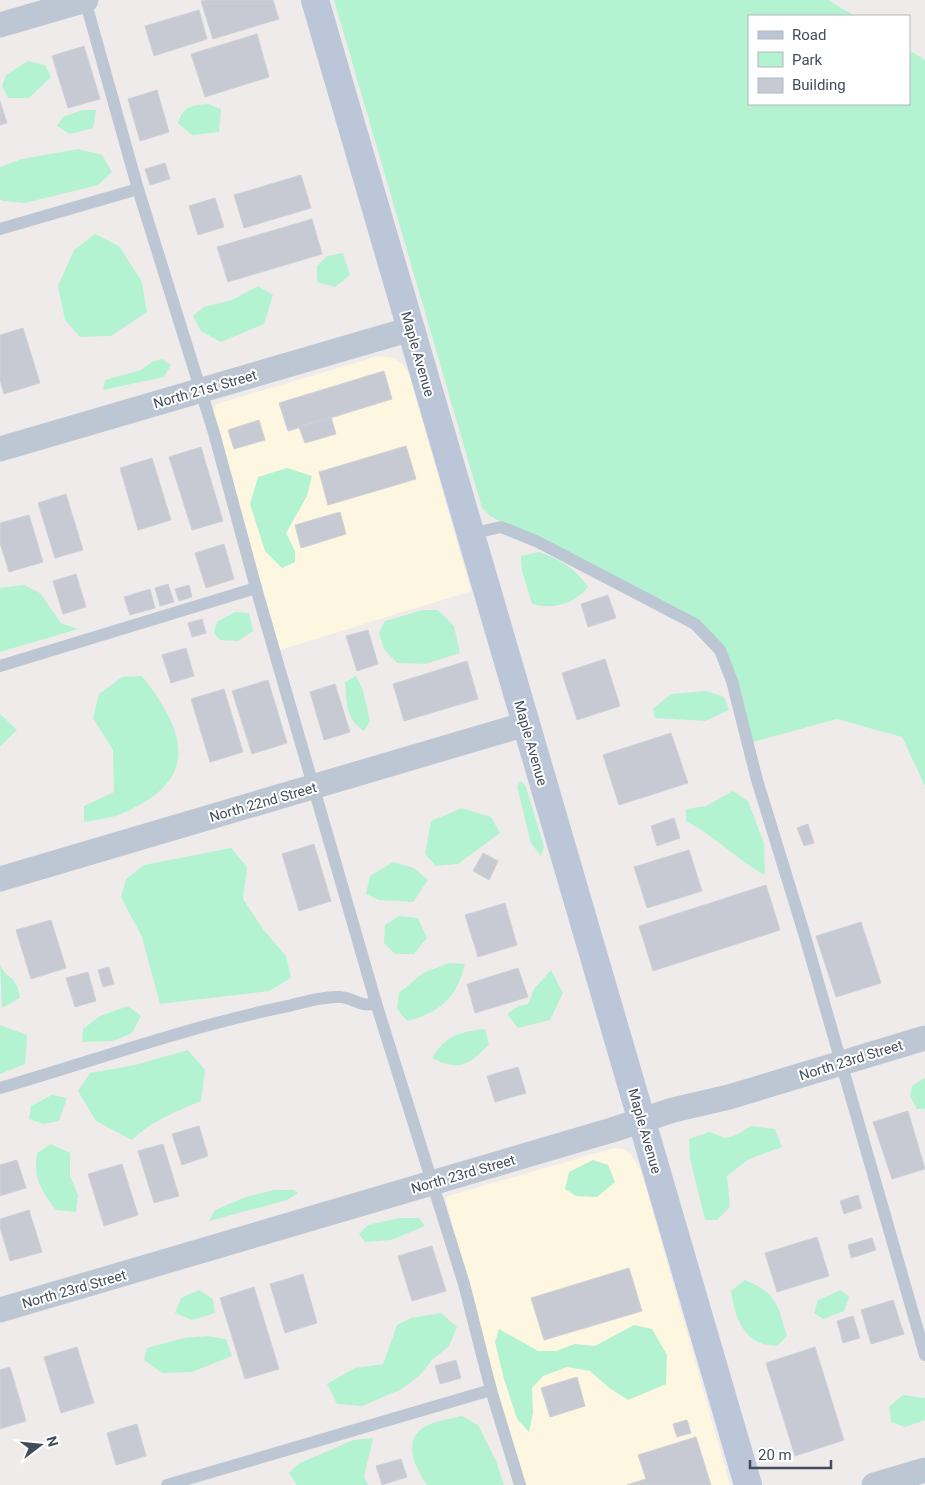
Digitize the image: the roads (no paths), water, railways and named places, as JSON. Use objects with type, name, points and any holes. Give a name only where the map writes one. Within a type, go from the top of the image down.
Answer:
[{"type":"main road","name":"Maple Avenue","points":[[315,0],[748,1485]]},
{"type":"street","points":[[0,25],[85,0]]},
{"type":"street","name":"North 21st Street","points":[[0,449],[411,328]]},
{"type":"street","name":"North 22nd Street","points":[[0,879],[526,724]]},
{"type":"street","name":"North 23rd Street","points":[[0,1310],[925,1038]]},
{"type":"street","points":[[874,1485],[925,1470]]},
{"type":"lane","points":[[85,0],[138,189],[214,433],[256,588],[376,1003],[424,1151],[432,1184],[464,1284],[491,1390],[520,1485]]},
{"type":"lane","points":[[0,229],[138,189]]},
{"type":"lane","points":[[470,534],[501,527],[538,542],[695,624],[720,650],[732,681],[757,780],[925,1355]]},
{"type":"lane","points":[[0,666],[256,588]]},
{"type":"lane","points":[[0,1088],[163,1038],[286,1006],[343,997],[366,1006],[376,1003]]},
{"type":"lane","points":[[167,1485],[491,1390]]}]
